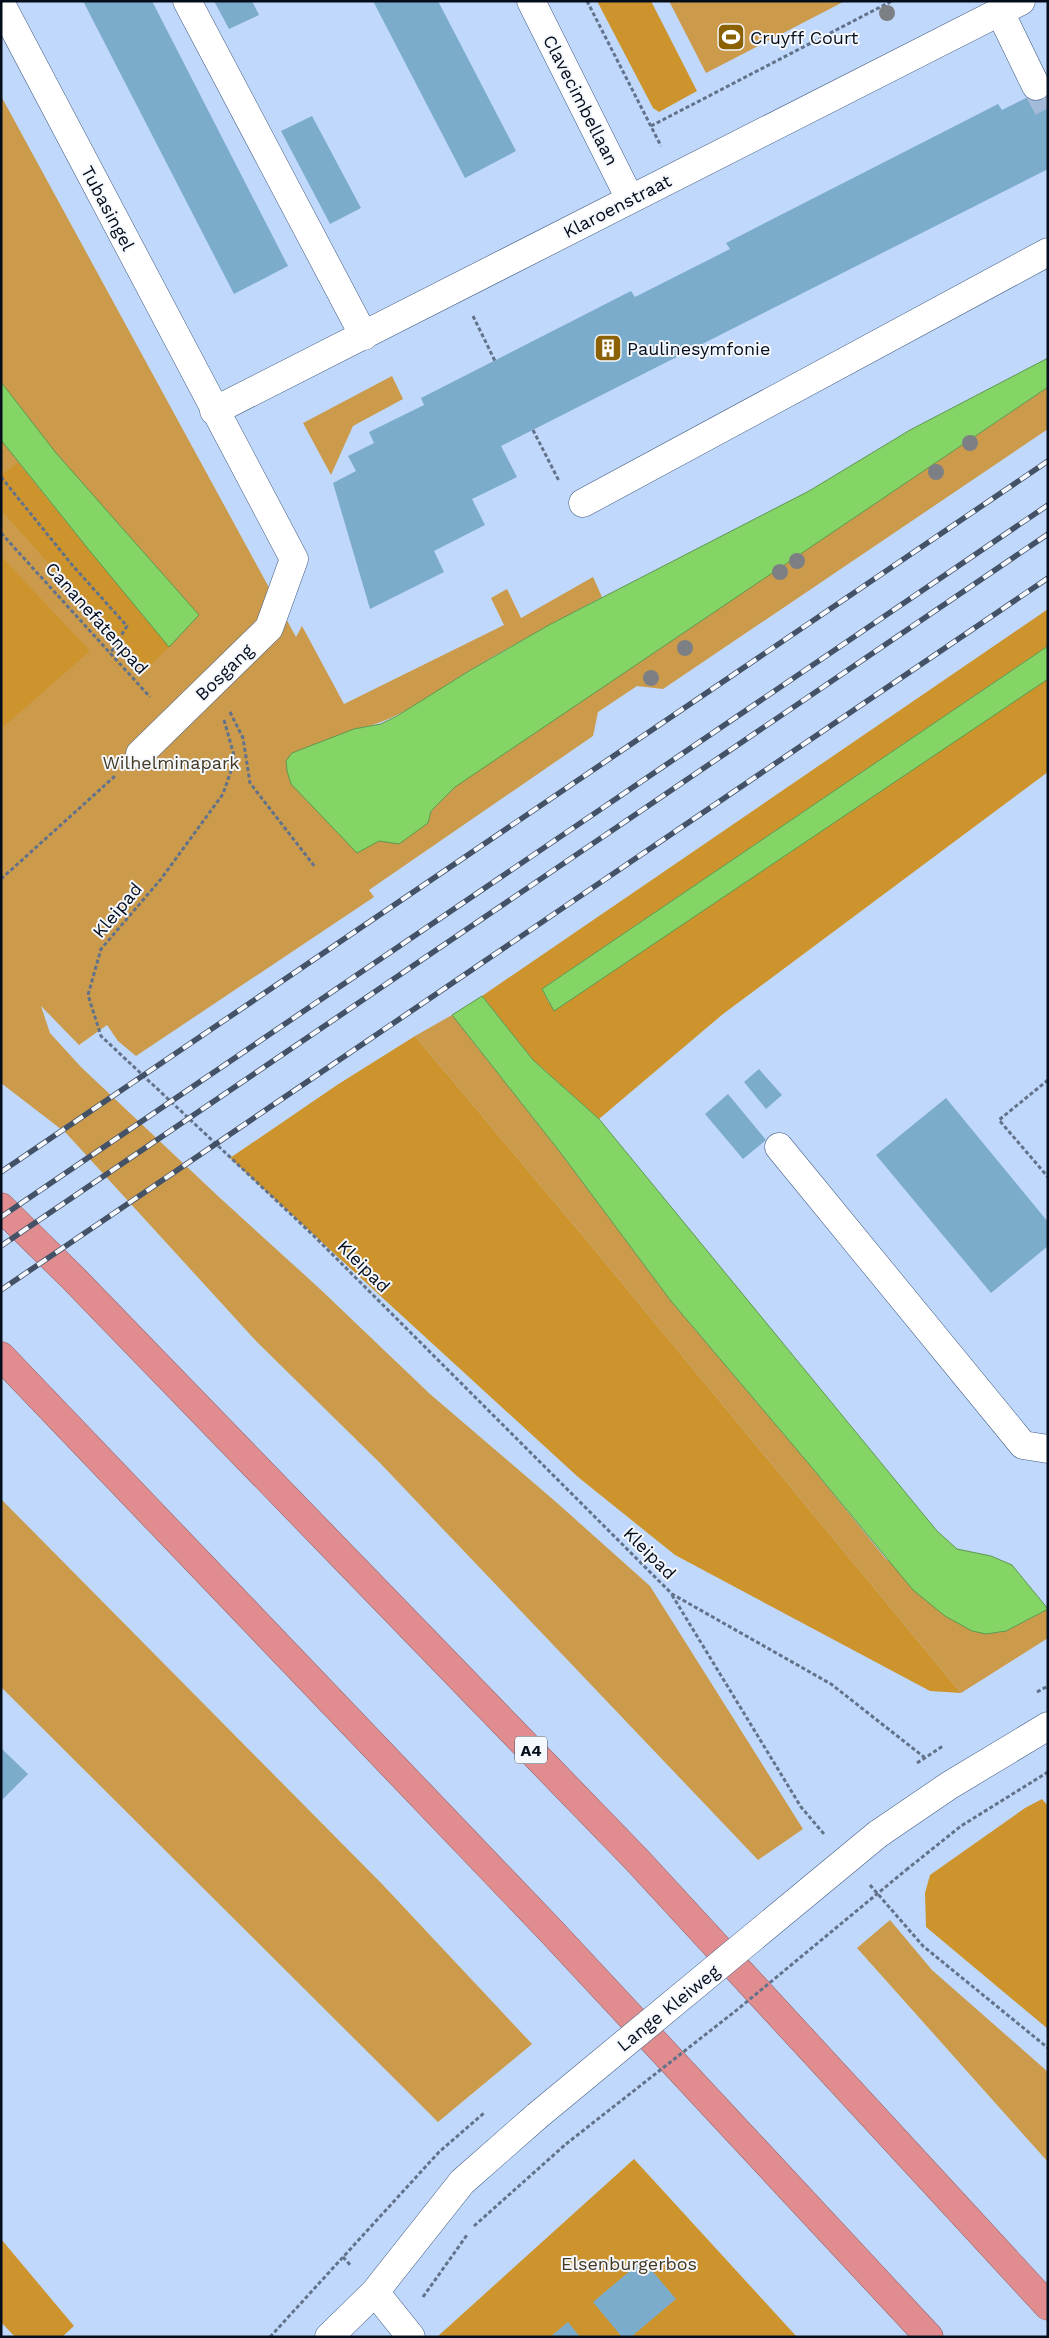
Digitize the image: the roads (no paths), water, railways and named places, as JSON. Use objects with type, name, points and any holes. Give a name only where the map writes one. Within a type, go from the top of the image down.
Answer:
[{"type":"highway","name":"A4","points":[[1,1207],[80,1285],[637,1860],[1048,2306]]},
{"type":"highway","points":[[1,1356],[558,1938],[929,2337]]},
{"type":"street","points":[[187,1],[364,336]]},
{"type":"street","name":"Clavecimbellaan","points":[[532,1],[630,199]]},
{"type":"street","name":"Tubasingel","points":[[1,4],[214,412]]},
{"type":"street","points":[[1010,7],[1036,86]]},
{"type":"street","name":"Klaroenstraat","points":[[214,412],[458,286],[1010,7]]},
{"type":"street","points":[[584,503],[1048,252]]},
{"type":"street","name":"Bosgang","points":[[140,754],[269,628],[294,559],[214,412]]},
{"type":"street","points":[[779,1147],[1023,1445],[1048,1450]]},
{"type":"street","name":"Lange Kleiweg","points":[[329,2337],[375,2292],[462,2182],[537,2116],[878,1834],[950,1785],[1048,1726]]},
{"type":"street","points":[[375,2292],[407,2331]]},
{"type":"tunnel","points":[[1036,86],[1048,108]]},
{"type":"railway","points":[[1,1172],[1048,461]]},
{"type":"railway","points":[[1,1217],[1048,505]]},
{"type":"railway","points":[[1,1246],[1048,534]]},
{"type":"railway","points":[[1,1290],[1048,578]]},
{"type":"place","name":"Cruyff Court","points":[[731,37]]},
{"type":"place","name":"Paulinesymfonie","points":[[608,348]]},
{"type":"park label","name":"Wilhelminapark","points":[[171,762]]},
{"type":"park label","name":"Elsenburgerbos","points":[[629,2263]]}]
